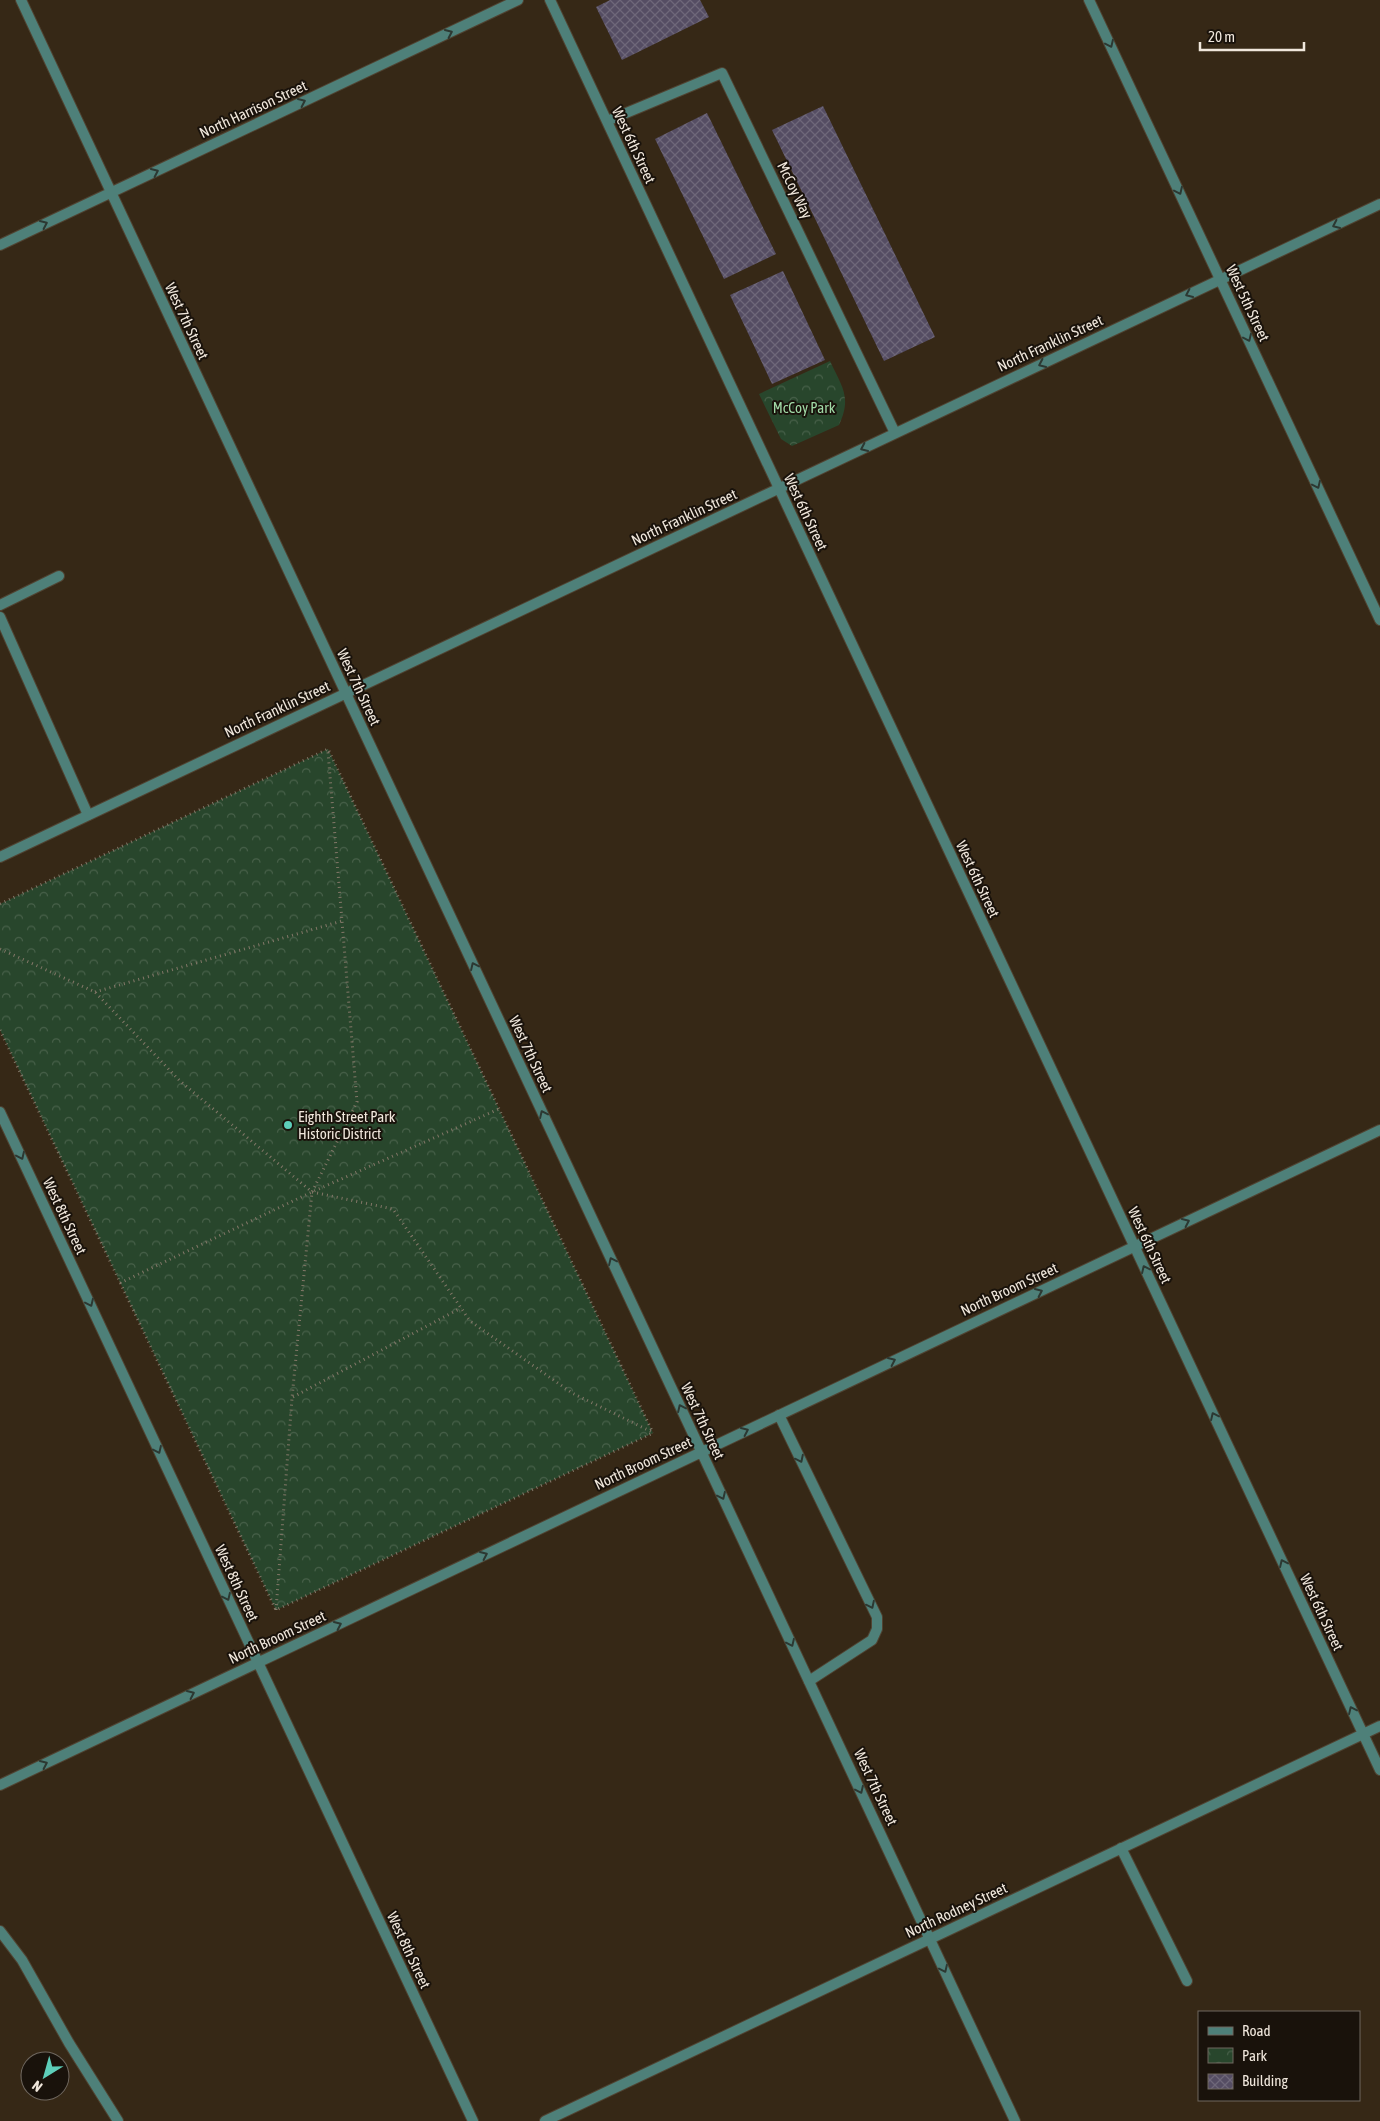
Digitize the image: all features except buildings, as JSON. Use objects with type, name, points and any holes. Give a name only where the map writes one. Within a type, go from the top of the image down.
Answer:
[{"type":"street","name":"West 7th Street","points":[[20,0],[1015,2121]]},
{"type":"street","name":"North Harrison Street","points":[[0,245],[518,0]]},
{"type":"street","name":"West 6th Street","points":[[550,0],[1380,1770]]},
{"type":"street","name":"West 5th Street","points":[[1089,0],[1380,620]]},
{"type":"street","name":"McCoy Way","points":[[607,121],[722,73],[895,433]]},
{"type":"street","name":"North Franklin Street","points":[[0,857],[1380,204]]},
{"type":"street","points":[[0,605],[59,576]]},
{"type":"street","points":[[0,617],[88,815]]},
{"type":"street","name":"West 8th Street","points":[[0,1112],[473,2121]]},
{"type":"street","name":"North Broom Street","points":[[0,1785],[1380,1130]]},
{"type":"street","points":[[779,1415],[877,1617],[877,1629],[872,1640],[809,1681]]},
{"type":"street","name":"North Rodney Street","points":[[545,2121],[1380,1726]]},
{"type":"street","points":[[1121,1848],[1188,1980]]},
{"type":"street","points":[[0,1930],[22,1960],[118,2121]]},
{"type":"path","points":[[0,904],[328,749]]},
{"type":"path","points":[[276,1610],[292,1398],[312,1192],[357,1102],[328,749]]},
{"type":"path","points":[[328,749],[653,1433]]},
{"type":"path","points":[[95,992],[342,921]]},
{"type":"path","points":[[0,949],[95,992],[180,1081],[312,1192],[393,1209],[470,1321],[572,1393],[653,1433]]},
{"type":"path","points":[[0,1030],[276,1610]]},
{"type":"path","points":[[120,1283],[312,1192],[499,1110]]},
{"type":"path","points":[[292,1398],[461,1308]]},
{"type":"path","points":[[276,1610],[653,1433]]},
{"type":"green space","name":"McCoy Park","points":[[830,361],[842,385],[845,399],[845,407],[839,425],[792,446],[781,439],[759,394]]},
{"type":"green space","points":[[328,749],[653,1433],[276,1610],[0,1030],[0,904]]},
{"type":"place","name":"Eighth Street Park Historic District","points":[[288,1125]]}]
